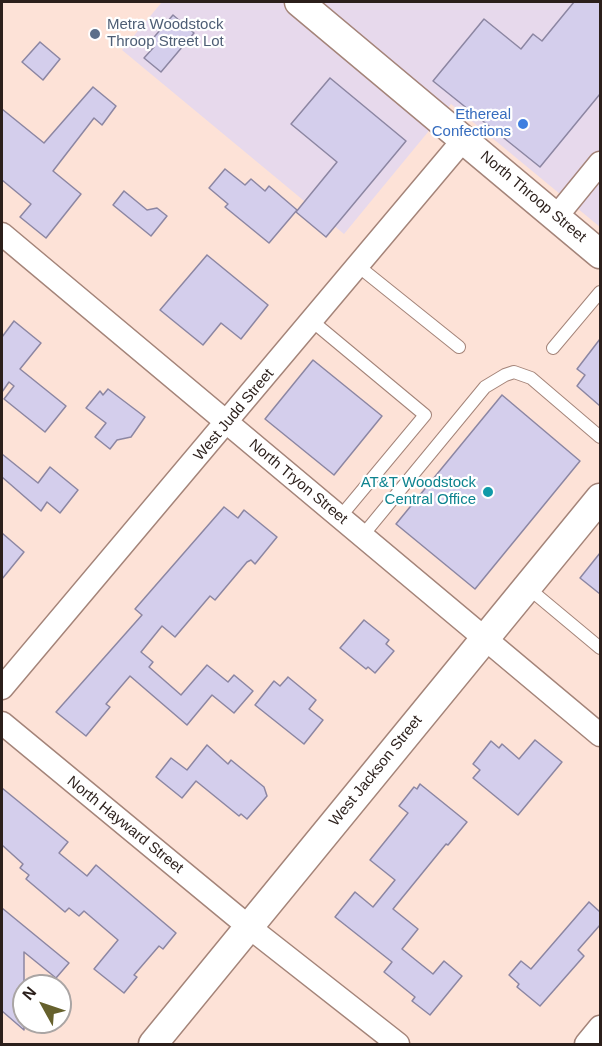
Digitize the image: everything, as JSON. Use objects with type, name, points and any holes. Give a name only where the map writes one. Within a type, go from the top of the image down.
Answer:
[{"type":"street","name":"North Throop Street","points":[[299,2],[600,254]]},
{"type":"street","name":"West Judd Street","points":[[2,688],[464,139]]},
{"type":"street","points":[[556,217],[600,163]]},
{"type":"street","name":"North Tryon Street","points":[[2,234],[486,637],[600,735]]},
{"type":"street","name":"West Jackson Street","points":[[153,1044],[600,498]]},
{"type":"street","name":"North Hayward Street","points":[[2,723],[249,927],[398,1044]]},
{"type":"street","points":[[586,1044],[600,1027]]},
{"type":"lane","points":[[358,266],[459,347]]},
{"type":"lane","points":[[553,348],[600,292]]},
{"type":"lane","points":[[312,321],[425,415],[340,517]]},
{"type":"lane","points":[[363,536],[485,387],[505,375],[514,372],[531,378],[600,437]]},
{"type":"lane","points":[[527,587],[600,648]]},
{"type":"shaded area","points":[[162,2],[600,2],[600,227],[451,104],[344,234],[122,50]]},
{"type":"building","points":[[574,2],[600,2],[600,94],[540,167],[433,81],[484,19],[521,49],[533,34],[542,41]]},
{"type":"building","points":[[173,15],[194,33],[161,72],[144,58],[154,47],[149,43]]},
{"type":"building","points":[[40,42],[60,59],[43,80],[22,62]]},
{"type":"building","points":[[330,78],[406,141],[326,237],[296,212],[337,162],[291,124]]},
{"type":"building","points":[[93,87],[116,106],[102,125],[94,118],[53,171],[81,194],[46,238],[20,217],[31,204],[2,180],[2,109],[44,143]]},
{"type":"building","points":[[225,169],[245,185],[251,179],[265,191],[269,186],[297,210],[269,243],[225,207],[228,204],[209,188]]},
{"type":"building","points":[[124,191],[147,210],[157,208],[167,216],[151,236],[113,205]]},
{"type":"building","points":[[207,255],[268,305],[241,339],[221,323],[203,345],[160,310]]},
{"type":"building","points":[[14,321],[41,343],[20,369],[66,406],[45,432],[4,399],[14,386],[9,382],[2,392],[2,337]]},
{"type":"building","points":[[600,339],[600,406],[577,386],[585,375],[577,369]]},
{"type":"building","points":[[313,360],[382,416],[334,475],[265,419]]},
{"type":"building","points":[[108,389],[145,417],[131,437],[117,440],[110,449],[95,437],[106,423],[86,408],[100,391],[103,395]]},
{"type":"building","name":"AT&T Woodstock Central Office","points":[[502,395],[580,461],[475,589],[396,524]]},
{"type":"building","points":[[2,454],[38,483],[50,467],[78,490],[60,513],[47,502],[41,511],[2,477]]},
{"type":"building","points":[[224,507],[238,518],[244,510],[277,537],[255,564],[251,560],[247,562],[215,600],[210,596],[175,637],[162,626],[141,652],[153,662],[149,667],[181,695],[207,665],[228,682],[234,675],[253,691],[234,713],[212,695],[187,725],[130,676],[106,704],[110,707],[86,736],[56,712],[142,615],[135,609]]},
{"type":"building","points":[[2,533],[24,552],[2,579]]},
{"type":"building","points":[[600,553],[600,594],[580,578]]},
{"type":"building","points":[[364,620],[389,640],[386,644],[394,651],[375,673],[368,667],[366,669],[340,648]]},
{"type":"building","points":[[288,677],[316,700],[309,709],[323,720],[304,744],[255,705],[274,681],[280,686]]},
{"type":"building","points":[[535,740],[562,762],[518,815],[473,778],[480,770],[473,764],[491,741],[499,748],[502,744],[519,759]]},
{"type":"building","points":[[207,745],[228,764],[231,760],[264,787],[267,796],[247,819],[241,814],[239,816],[196,781],[182,798],[156,777],[171,758],[187,770]]},
{"type":"building","points":[[420,784],[467,822],[393,909],[418,929],[402,949],[433,974],[444,961],[462,976],[430,1015],[412,1001],[415,997],[384,972],[392,962],[335,917],[355,892],[373,907],[395,880],[370,860],[408,813],[399,806],[414,787],[417,789]]},
{"type":"building","points":[[2,788],[68,842],[59,853],[87,876],[96,865],[176,933],[163,949],[159,946],[134,975],[137,977],[124,993],[94,969],[118,940],[84,911],[79,916],[69,908],[65,912],[26,879],[29,875],[20,868],[23,864],[2,845]]},
{"type":"building","points":[[589,902],[600,912],[600,925],[578,950],[584,956],[540,1006],[517,987],[519,984],[509,975],[521,961],[531,969]]},
{"type":"building","points":[[2,908],[69,963],[59,974],[51,974],[24,952],[24,974],[12,974],[12,1020],[2,1011]]},
{"type":"place","name":"Metra Woodstock Throop Street Lot","points":[[95,34]]},
{"type":"place","name":"Ethereal Confections","points":[[523,124]]},
{"type":"place","name":"AT&T Woodstock Central Office","points":[[488,492]]}]
